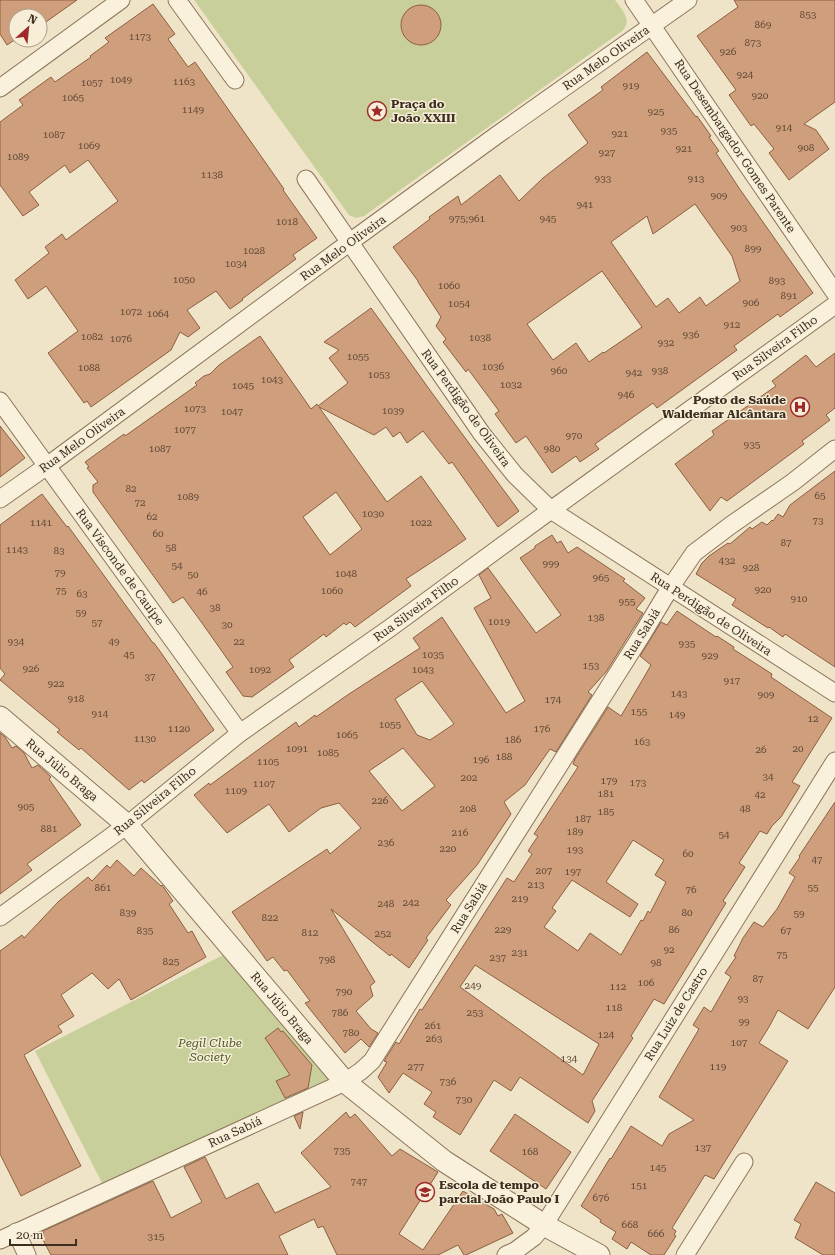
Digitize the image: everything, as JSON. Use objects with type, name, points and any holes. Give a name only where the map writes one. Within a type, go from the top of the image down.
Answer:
[{"type":"street","points":[[0,88],[121,0]]},
{"type":"street","points":[[177,0],[235,80]]},
{"type":"street","name":"Rua Desembargador Gomes Parente","points":[[634,0],[835,293]]},
{"type":"street","name":"Rua Melo Oliveira","points":[[0,499],[497,135],[688,0]]},
{"type":"street","name":"Rua Perdigão de Oliveira","points":[[306,178],[482,434],[515,475],[551,510],[835,694]]},
{"type":"street","name":"Rua Silveira Filho","points":[[0,917],[127,825],[240,733],[390,628],[835,305]]},
{"type":"street","name":"Rua Visconde de Cauípe","points":[[0,401],[240,733]]},
{"type":"street","name":"Rua Sabiá","points":[[0,1240],[345,1082],[372,1061],[639,640],[670,588],[694,553],[793,482],[835,449]]},
{"type":"street","name":"Rua Júlio Braga","points":[[0,717],[127,825],[345,1082],[444,1161],[544,1225],[599,1255]]},
{"type":"street","name":"Rua Luiz de Castro","points":[[506,1255],[515,1251],[534,1237],[544,1225],[835,761]]},
{"type":"street","points":[[685,1255],[744,1162]]},
{"type":"street","points":[[16,1232],[27,1255]]},
{"type":"green space","name":"Praça do João XXIII","points":[[194,0],[615,0],[623,11],[627,23],[622,31],[364,216],[356,218],[349,215]]},
{"type":"green space","name":"Pegil Clube Society","points":[[231,951],[337,1078],[103,1185],[35,1051]]},
{"type":"building","points":[[0,0],[77,0],[48,20],[48,8],[8,8],[8,44],[0,34]]},
{"type":"building","points":[[734,0],[835,0],[835,102],[804,124],[816,130],[829,149],[789,180],[769,153],[774,149],[754,124],[751,126],[729,95],[736,90],[697,36],[738,7]]},
{"type":"building","points":[[153,4],[175,34],[168,39],[188,67],[195,62],[317,238],[293,255],[296,259],[230,309],[216,291],[187,310],[200,328],[188,337],[180,332],[171,350],[91,407],[87,401],[84,403],[48,353],[78,331],[46,286],[28,299],[15,280],[49,253],[45,247],[62,234],[66,240],[118,201],[88,160],[70,173],[65,165],[29,192],[39,205],[23,216],[0,185],[0,122],[23,105],[19,100],[51,77],[55,82],[91,57],[90,56],[109,42],[105,38]]},
{"type":"building","points":[[425,5],[432,8],[438,14],[441,25],[440,33],[432,42],[425,45],[417,45],[410,42],[402,33],[401,21],[404,14],[413,6]]},
{"type":"building","points":[[647,52],[711,136],[709,137],[719,151],[716,153],[813,293],[780,317],[778,314],[734,346],[737,350],[657,408],[653,403],[595,444],[599,449],[580,462],[576,456],[552,473],[526,436],[516,443],[495,414],[499,411],[468,369],[466,372],[443,342],[446,339],[436,326],[441,317],[418,281],[393,247],[430,219],[429,217],[458,196],[461,205],[500,175],[519,201],[543,178],[588,143],[568,115],[603,90],[601,87]],"holes":[[[695,204],[732,256],[740,281],[706,306],[700,297],[679,313],[668,298],[656,307],[611,242],[647,216],[653,234]],[[602,271],[642,327],[589,362],[576,343],[553,360],[527,324]]]},
{"type":"building","points":[[371,308],[519,511],[498,527],[452,462],[449,464],[423,431],[407,443],[400,432],[393,437],[386,427],[374,435],[319,407],[387,502],[421,476],[466,539],[406,579],[411,586],[355,627],[350,622],[346,625],[344,623],[326,637],[324,634],[289,660],[294,667],[252,697],[243,696],[226,672],[233,667],[183,597],[173,603],[93,492],[93,485],[98,482],[87,468],[89,467],[85,462],[124,434],[125,436],[197,385],[195,383],[204,376],[210,374],[219,365],[260,336],[311,409],[317,404],[318,406],[348,383],[329,358],[339,350],[324,342]],"holes":[[[336,492],[362,529],[330,555],[303,517]]]},
{"type":"building","points":[[835,353],[835,408],[826,415],[830,420],[802,441],[804,444],[727,501],[721,497],[710,511],[675,464],[714,435],[712,431],[776,386],[772,381],[806,355],[816,367]]},
{"type":"building","points":[[0,426],[25,458],[0,477]]},
{"type":"building","points":[[835,471],[835,667],[785,634],[783,637],[732,605],[736,599],[696,574],[702,563],[709,556],[728,543],[730,544],[750,527],[752,529],[762,522],[767,525],[772,520],[773,521],[778,514],[783,517],[790,505]]},
{"type":"building","points":[[42,494],[67,527],[68,526],[154,643],[214,730],[144,783],[142,780],[129,790],[81,748],[79,750],[57,732],[60,730],[0,680],[5,674],[0,668],[0,525]]},
{"type":"building","points":[[552,535],[557,543],[561,541],[568,553],[577,547],[625,579],[623,581],[645,598],[636,609],[643,613],[606,672],[588,692],[592,695],[556,752],[550,749],[525,785],[504,802],[511,814],[477,865],[446,900],[451,905],[426,938],[428,940],[409,968],[391,954],[390,956],[331,909],[375,982],[370,986],[373,996],[356,1011],[371,1029],[378,1033],[369,1047],[361,1039],[345,1053],[305,1003],[310,1001],[287,970],[284,971],[273,957],[267,961],[232,912],[327,849],[330,854],[361,828],[339,803],[321,808],[289,832],[269,804],[227,833],[194,795],[296,722],[299,727],[315,715],[316,717],[420,648],[413,638],[442,617],[506,713],[525,701],[474,608],[491,598],[479,575],[488,568],[536,633],[561,615],[520,558],[535,548],[535,546]],"holes":[[[422,681],[454,724],[430,740],[417,735],[395,699]],[[403,748],[435,786],[402,811],[369,771]]]},
{"type":"building","points":[[677,611],[734,647],[733,649],[772,674],[771,677],[832,718],[792,782],[800,786],[781,817],[772,826],[767,834],[760,831],[739,863],[745,867],[723,901],[726,903],[664,1004],[654,999],[631,1036],[633,1038],[592,1101],[595,1111],[588,1123],[520,1077],[511,1091],[494,1080],[460,1135],[433,1117],[436,1112],[424,1104],[432,1092],[403,1073],[389,1093],[378,1077],[387,1062],[384,1061],[396,1042],[399,1044],[420,1009],[422,1010],[507,878],[514,882],[532,854],[528,851],[538,836],[534,834],[578,767],[573,764],[575,759],[608,707],[621,716],[651,665],[640,656],[661,622],[667,625]],"holes":[[[633,840],[664,860],[655,875],[666,882],[650,913],[648,911],[643,921],[641,920],[621,955],[590,933],[578,951],[544,927],[556,911],[552,908],[572,880],[630,917],[638,904],[606,882]],[[475,965],[599,1044],[583,1075],[460,987]]]},
{"type":"building","points":[[0,733],[5,737],[12,748],[16,746],[24,753],[32,768],[38,765],[51,777],[49,779],[81,825],[27,864],[32,870],[0,894]]},
{"type":"building","points":[[835,802],[835,987],[808,1029],[778,1010],[759,1043],[788,1061],[714,1179],[705,1175],[672,1228],[676,1231],[674,1235],[676,1236],[664,1255],[651,1255],[631,1242],[627,1249],[612,1239],[616,1232],[600,1222],[601,1220],[581,1206],[631,1126],[662,1146],[669,1134],[694,1120],[659,1097],[699,1029],[693,1025],[704,1007],[711,1012],[731,977],[725,973],[736,957],[734,956],[743,938],[754,922],[763,927],[777,909],[795,877],[789,873]]},
{"type":"building","points":[[117,860],[134,876],[141,868],[161,886],[162,885],[173,901],[169,904],[188,933],[192,931],[206,957],[131,1000],[119,979],[108,989],[92,973],[61,995],[74,1016],[58,1026],[62,1032],[24,1055],[81,1166],[21,1196],[0,1154],[0,951],[22,935],[24,938],[59,901],[88,877],[92,881],[107,865],[110,868]]},
{"type":"building","points":[[278,1028],[281,1032],[283,1031],[312,1065],[308,1088],[285,1098],[276,1081],[290,1075],[265,1038]]},
{"type":"building","points":[[303,1112],[300,1129],[294,1116]]},
{"type":"building","points":[[346,1112],[350,1118],[355,1114],[392,1156],[400,1149],[438,1172],[399,1234],[423,1250],[463,1191],[494,1209],[498,1216],[502,1214],[513,1233],[466,1255],[464,1255],[458,1245],[438,1255],[337,1255],[323,1226],[318,1228],[314,1219],[279,1236],[288,1255],[51,1255],[41,1236],[44,1234],[43,1231],[153,1181],[171,1218],[202,1202],[184,1167],[205,1157],[226,1199],[258,1183],[275,1213],[331,1187],[301,1153]]},
{"type":"building","points":[[515,1114],[571,1152],[546,1189],[490,1151]]},
{"type":"building","points":[[816,1182],[835,1193],[835,1255],[823,1255],[795,1238],[801,1224],[794,1220]]},
{"type":"place","name":"Praça do João XXIII","points":[[377,111]]},
{"type":"place","name":"Posto de Saúde Waldemar Alcântara","points":[[800,407]]},
{"type":"place","name":"Escola de tempo parcial João Paulo I","points":[[425,1192]]}]
